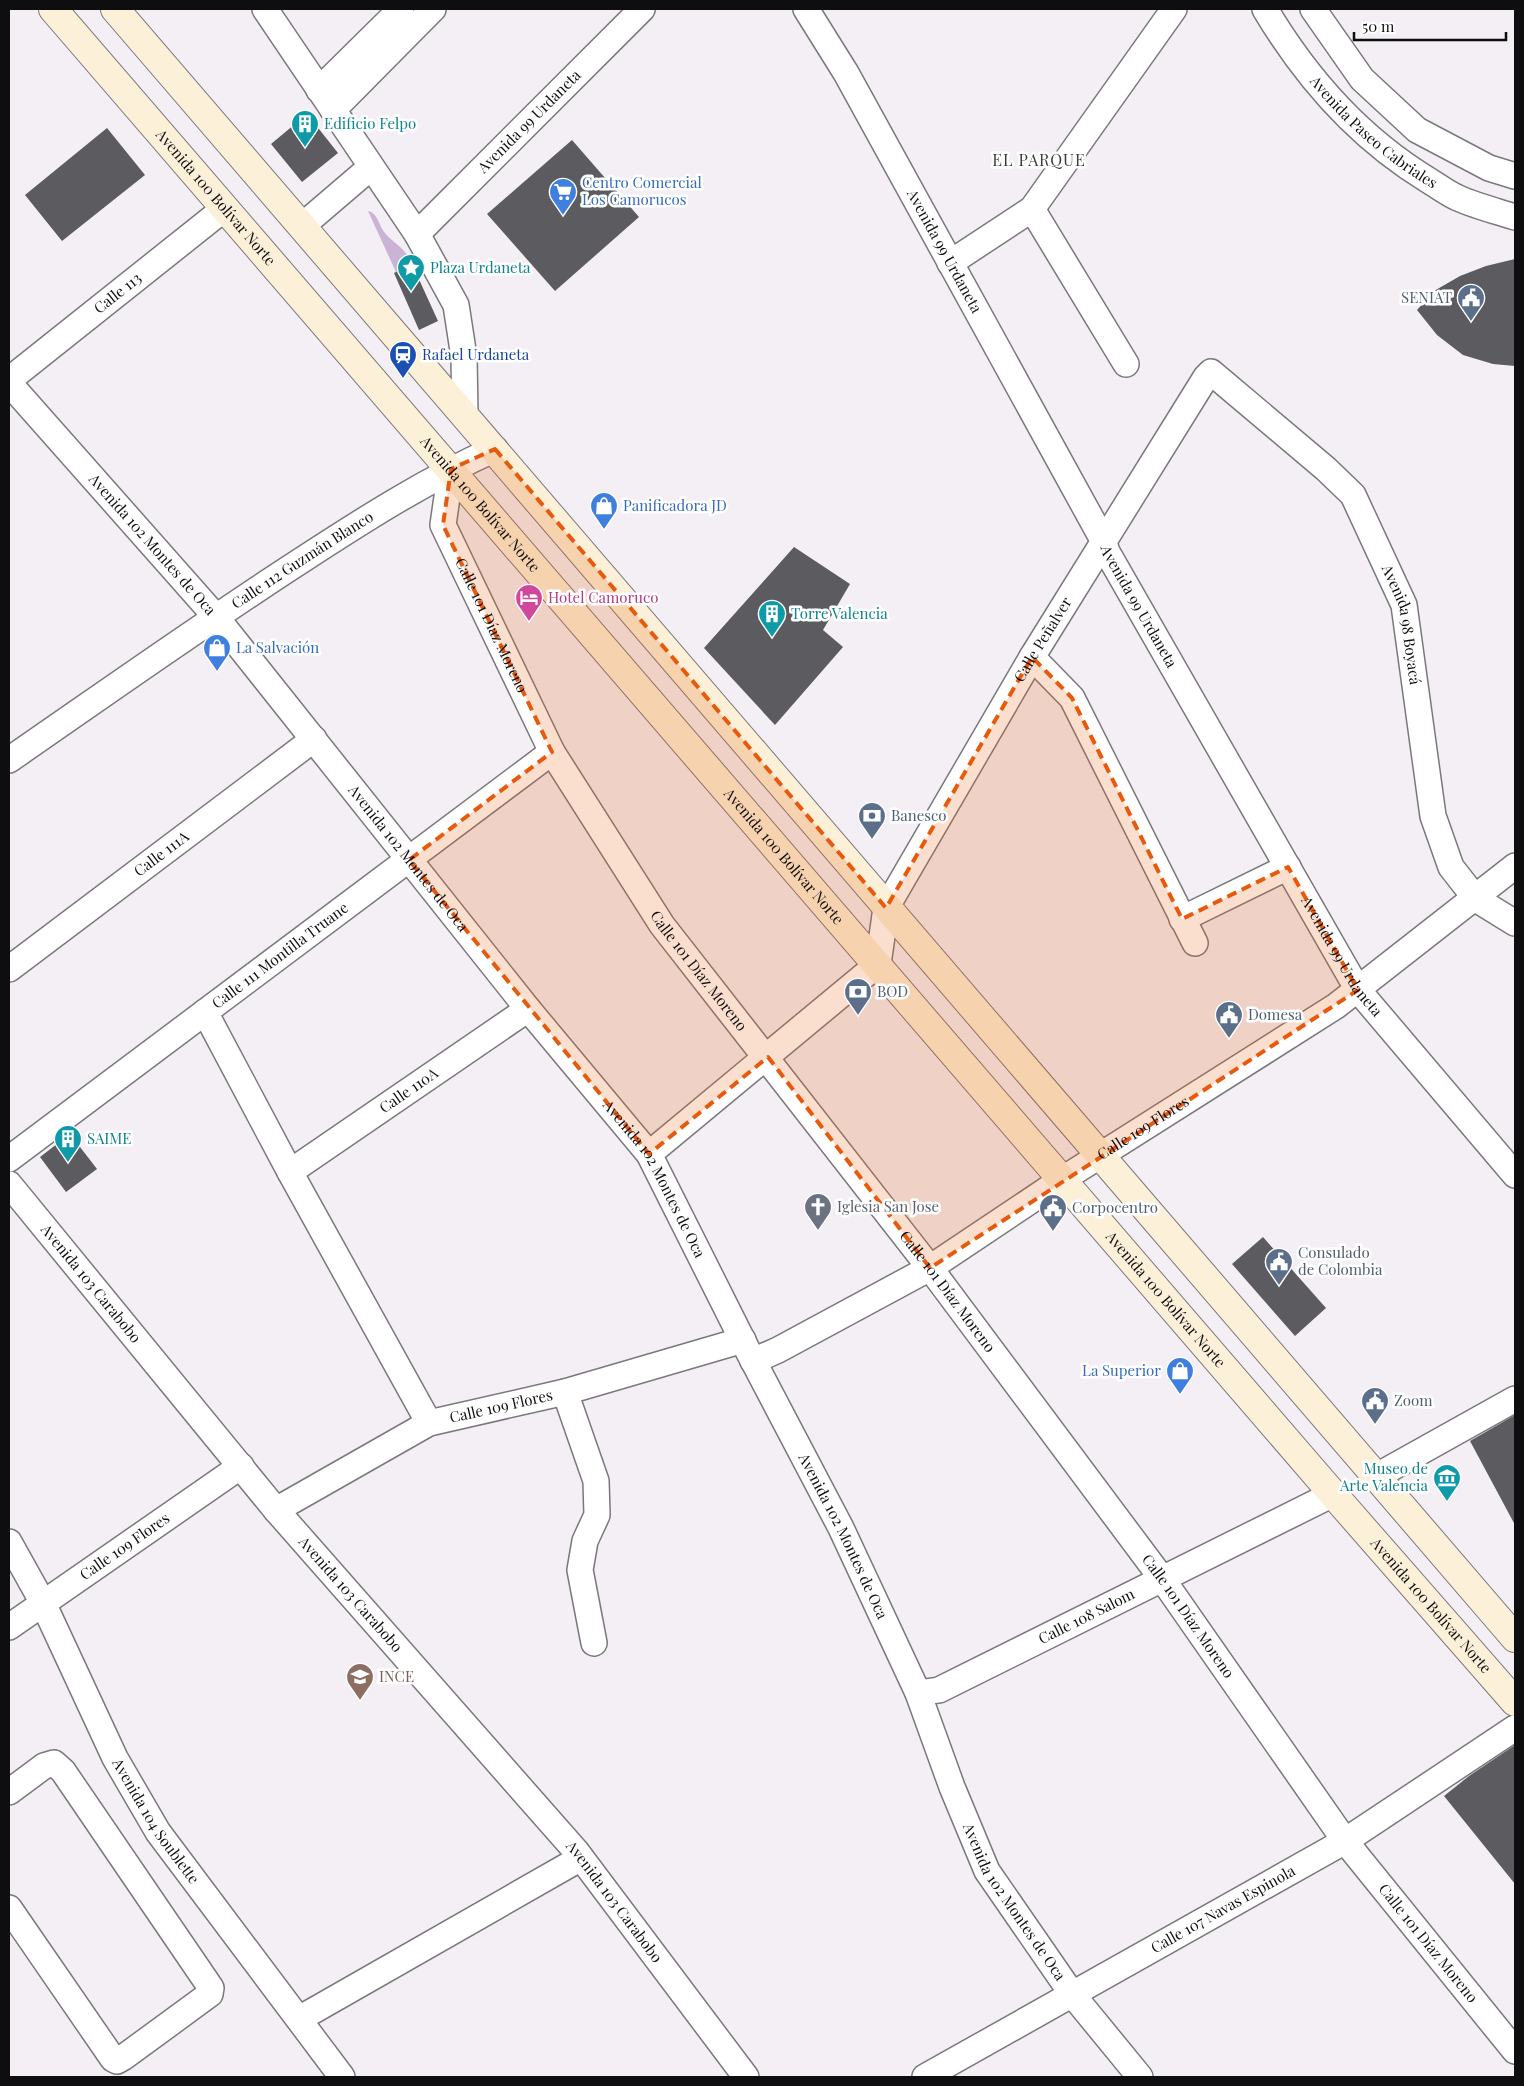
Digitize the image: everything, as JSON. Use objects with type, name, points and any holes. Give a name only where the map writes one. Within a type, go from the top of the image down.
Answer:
[{"type":"main road","name":"Avenida 100 Bolívar Norte","points":[[54,9],[1333,1494],[1515,1702]]},
{"type":"main road","points":[[115,9],[495,449],[886,908],[1102,1155],[1515,1638]]},
{"type":"street","points":[[265,9],[417,234],[456,305],[464,357],[465,416]]},
{"type":"street","points":[[326,100],[401,9]]},
{"type":"street","points":[[326,100],[433,9]]},
{"type":"street","name":"Avenida 99 Urdaneta","points":[[417,234],[642,9]]},
{"type":"street","name":"Avenida 99 Urdaneta","points":[[806,9],[846,74],[1103,540],[1107,552],[1358,990],[1515,1175]]},
{"type":"street","points":[[950,263],[1032,209],[1174,9]]},
{"type":"street","name":"Avenida Paseo Cabriales","points":[[1265,9],[1285,42],[1313,79],[1366,136],[1403,164],[1457,198],[1515,217]]},
{"type":"street","name":"Avenida Paseo Cabriales","points":[[1313,9],[1362,80],[1417,130],[1489,168],[1515,176]]},
{"type":"street","points":[[302,226],[371,167]]},
{"type":"street","name":"Calle 113","points":[[9,381],[226,208]]},
{"type":"street","points":[[1032,209],[1126,364]]},
{"type":"street","name":"Avenida 98 Boyacá","points":[[1206,377],[1209,373],[1214,373],[1326,469],[1353,495],[1404,605],[1433,816],[1451,867],[1476,899],[1515,923]]},
{"type":"street","name":"Calle Peñalver","points":[[886,908],[1032,657],[1206,377]]},
{"type":"street","name":"Avenida 102 Montes de Oca","points":[[9,381],[216,617],[528,1009],[649,1154],[841,1528],[918,1693],[952,1787],[987,1871],[1072,1994],[1140,2077]]},
{"type":"street","name":"Calle 112 Guzmán Blanco","points":[[9,760],[216,617],[383,508],[451,469],[495,449]]},
{"type":"street","name":"Calle 101 Díaz Moreno","points":[[451,469],[443,525],[552,752],[662,925],[768,1057],[930,1268],[1163,1580],[1345,1841],[1515,2051]]},
{"type":"street","points":[[1032,657],[1072,698],[1194,943]]},
{"type":"street","name":"Calle 111A","points":[[9,969],[314,739]]},
{"type":"street","name":"Calle 111 Montilla Truane","points":[[9,1159],[552,752]]},
{"type":"street","name":"Calle 109 Flores","points":[[276,1510],[429,1423],[748,1350],[778,1350],[930,1268],[1358,990],[1476,899],[1515,866]]},
{"type":"street","points":[[1182,919],[1288,867]]},
{"type":"street","points":[[649,1154],[878,964],[886,908]]},
{"type":"street","name":"Calle 110A","points":[[290,1172],[528,1009]]},
{"type":"street","points":[[205,1012],[290,1172],[429,1423]]},
{"type":"street","name":"Avenida 103 Carabobo","points":[[9,1184],[276,1510],[582,1858],[746,2077]]},
{"type":"street","points":[[565,1392],[596,1481],[597,1516],[585,1541],[580,1570],[594,1643]]},
{"type":"street","points":[[1377,1476],[1515,1399]]},
{"type":"street","name":"Calle 109 Flores","points":[[9,1627],[240,1466]]},
{"type":"street","name":"Calle 108 Salom","points":[[918,1693],[939,1690],[1333,1494]]},
{"type":"street","name":"Avenida 104 Soublette","points":[[9,1542],[43,1603],[116,1758],[158,1832],[342,2077]]},
{"type":"street","name":"Calle 107 Navas Espinola","points":[[925,2077],[1345,1841],[1515,1728]]},
{"type":"street","points":[[9,1792],[44,1766],[54,1763],[62,1770],[211,1988],[210,1994],[124,2057],[117,2060],[113,2059],[9,1909]]},
{"type":"street","points":[[299,2019],[582,1858]]},
{"type":"highlighted area","points":[[495,449],[886,908],[1032,657],[1072,698],[1182,919],[1288,867],[1358,990],[930,1268],[768,1057],[649,1154],[409,860],[552,752],[443,525],[451,469]]},
{"type":"shaded area","points":[[368,211],[374,214],[385,233],[403,250],[412,264],[396,272]]},
{"type":"building","name":"Edificio Felpo","points":[[307,114],[338,153],[302,182],[271,144]]},
{"type":"building","points":[[107,128],[145,175],[62,241],[25,195]]},
{"type":"building","name":"Centro Comercial Los Camorucos","points":[[572,140],[639,217],[555,291],[487,214]]},
{"type":"building","name":"SENIAT","points":[[1515,259],[1515,366],[1493,364],[1463,355],[1437,335],[1417,310],[1434,291],[1460,276],[1486,266]]},
{"type":"building","points":[[412,264],[438,321],[419,330],[394,273]]},
{"type":"building","name":"Torre Valencia","points":[[794,547],[850,584],[823,630],[843,647],[775,725],[704,648]]},
{"type":"building","name":"SAIME","points":[[70,1134],[97,1169],[66,1192],[40,1157]]},
{"type":"building","name":"Consulado de Colombia","points":[[1263,1237],[1326,1308],[1295,1336],[1232,1264]]},
{"type":"building","points":[[1515,1415],[1515,1525],[1470,1441]]},
{"type":"building","points":[[1515,1745],[1515,1884],[1444,1796],[1469,1776]]},
{"type":"place","name":"Edificio Felpo","points":[[305,148]]},
{"type":"place","name":"Centro Comercial Los Camorucos","points":[[563,216]]},
{"type":"place","name":"Plaza Urdaneta","points":[[411,292]]},
{"type":"place","name":"SENIAT","points":[[1471,322]]},
{"type":"place","name":"Rafael Urdaneta","points":[[403,379]]},
{"type":"place","name":"Panificadora JD","points":[[604,530]]},
{"type":"place","name":"Hotel Camoruco","points":[[529,622]]},
{"type":"place","name":"Torre Valencia","points":[[772,638]]},
{"type":"place","name":"La Salvación","points":[[217,672]]},
{"type":"place","name":"Banesco","points":[[872,840]]},
{"type":"place","name":"BOD","points":[[858,1016]]},
{"type":"place","name":"Domesa","points":[[1229,1039]]},
{"type":"place","name":"SAIME","points":[[68,1163]]},
{"type":"place","name":"Iglesia San Jose","points":[[818,1231]]},
{"type":"place","name":"Corpocentro","points":[[1053,1232]]},
{"type":"place","name":"Consulado de Colombia","points":[[1279,1286]]},
{"type":"place","name":"La Superior","points":[[1180,1395]]},
{"type":"place","name":"Zoom","points":[[1375,1425]]},
{"type":"place","name":"Museo de Arte Valencia","points":[[1447,1502]]},
{"type":"place","name":"INCE","points":[[360,1701]]},
{"type":"district","name":"EL PARQUE","points":[[1039,160]]}]
